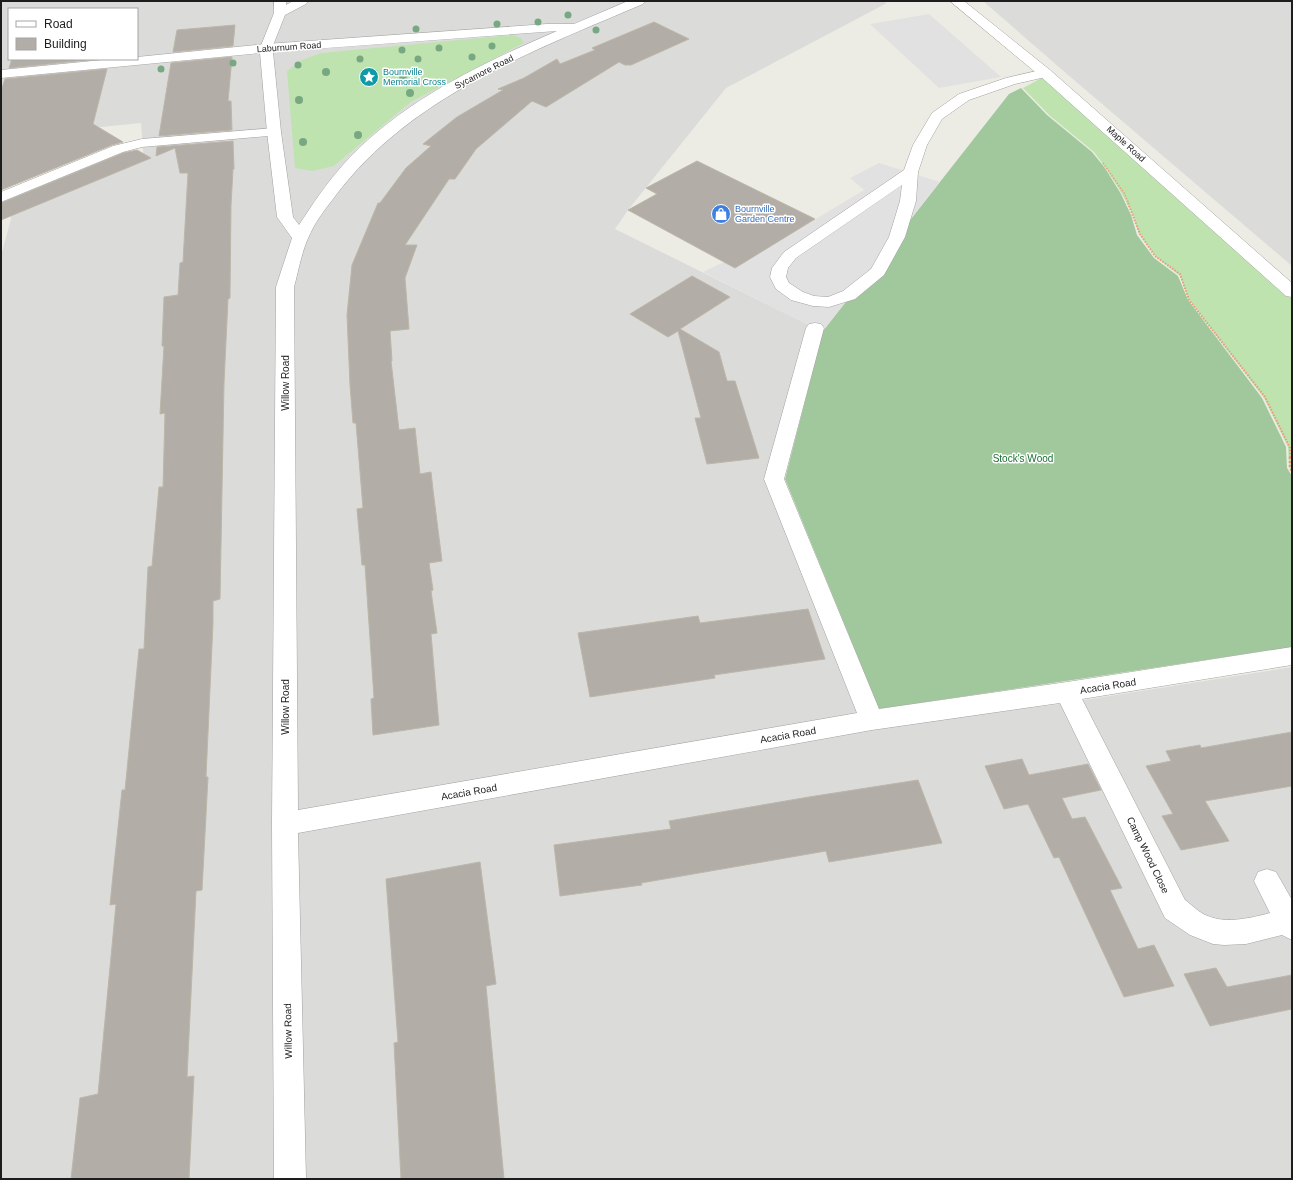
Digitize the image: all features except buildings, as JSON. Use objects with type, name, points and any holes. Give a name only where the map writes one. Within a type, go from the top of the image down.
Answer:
[{"type":"street","name":"Sycamore Road","points":[[346,170],[379,139],[407,116],[442,94],[496,64],[639,1]]},
{"type":"street","name":"Maple Road","points":[[956,1],[1045,73],[1292,292]]},
{"type":"street","name":"Laburnum Road","points":[[1,74],[266,48],[578,27]]},
{"type":"street","points":[[266,48],[274,132],[285,216],[300,237]]},
{"type":"street","name":"Willow Road","points":[[290,1179],[285,824],[285,287],[300,237],[326,196],[346,170]]},
{"type":"street","points":[[814,328],[774,479],[872,720]]},
{"type":"street","name":"Acacia Road","points":[[285,824],[872,720],[1067,692],[1292,656]]},
{"type":"street","name":"Camp Wood Close","points":[[1067,692],[1175,910],[1203,928],[1227,933],[1290,924],[1267,881]]},
{"type":"lane","points":[[266,48],[280,7],[302,1]]},
{"type":"lane","points":[[911,172],[790,255],[780,268],[778,277],[782,286],[802,298],[813,301],[828,302],[849,296],[878,272],[897,237],[908,201],[911,172],[920,145],[937,116],[964,97],[1010,81],[1045,73]]},
{"type":"lane","points":[[1,197],[118,149],[142,143],[274,132]]},
{"type":"path","points":[[1099,157],[1124,194],[1134,215],[1140,234],[1155,256],[1180,274],[1190,300],[1265,397],[1290,448],[1290,468],[1292,471]]},
{"type":"shaded area","points":[[1,1],[881,1],[887,3],[726,88],[628,210],[615,229],[811,326],[770,480],[870,729],[1059,704],[1292,667],[1292,1179],[1,1179],[1,256],[11,215],[144,161],[141,123],[12,136],[1,141]],"holes":[[[523,43],[411,102],[334,166],[321,53]]]},
{"type":"shaded area","points":[[983,1],[1292,1],[1292,266],[1067,74]]},
{"type":"shaded area","points":[[929,14],[1001,77],[939,88],[870,24]]},
{"type":"shaded area","points":[[879,163],[940,182],[826,327],[815,328],[703,272],[724,262],[747,248],[758,254],[864,190],[850,178]]},
{"type":"green space","points":[[512,35],[521,38],[524,43],[411,102],[334,166],[312,171],[295,168],[287,71],[302,60],[321,53]]},
{"type":"green space","points":[[1047,75],[1292,294],[1292,473],[1289,467],[1288,447],[1264,398],[1189,300],[1180,276],[1156,257],[1139,234],[1133,215],[1106,168],[1094,152],[1049,115],[1023,88]]},
{"type":"green space","name":"Stock's Wood","points":[[1021,88],[1047,115],[1092,152],[1105,168],[1121,194],[1131,215],[1137,235],[1154,258],[1178,276],[1188,300],[1262,398],[1286,447],[1287,468],[1292,476],[1292,647],[879,709],[785,479],[823,331],[1009,94]]},
{"type":"place","name":"Bournville Memorial Cross","points":[[369,77]]},
{"type":"place","name":"Bournville Garden Centre","points":[[721,214]]}]
